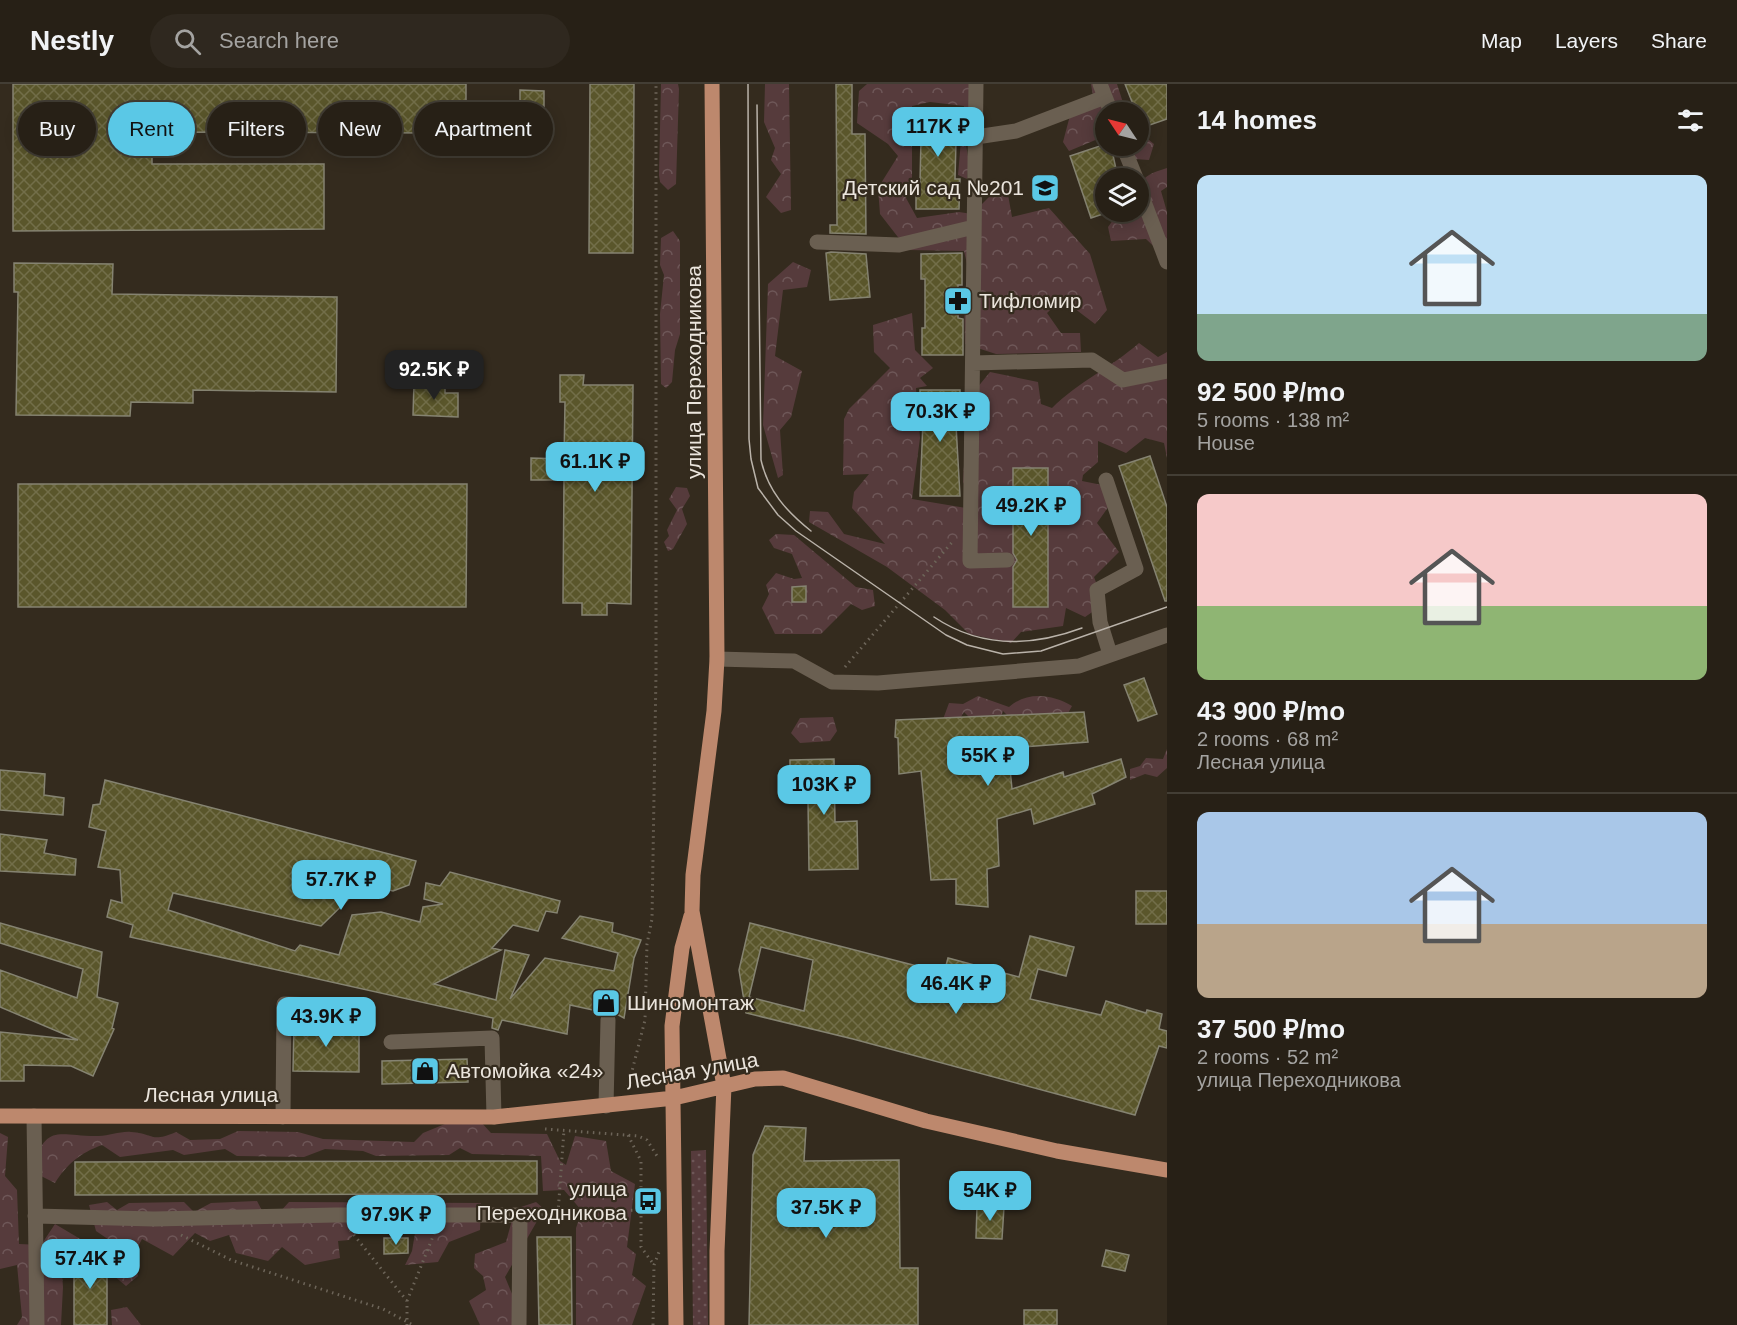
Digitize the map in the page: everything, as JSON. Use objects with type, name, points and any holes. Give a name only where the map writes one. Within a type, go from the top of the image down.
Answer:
[{"type":"main road","name":"улица Переходникова","points":[[692,911],[693,875],[714,711],[717,659],[712,84]]},
{"type":"main road","points":[[692,911],[724,1086],[717,1251],[717,1325]]},
{"type":"main road","points":[[676,1325],[672,1026],[682,948],[692,911]]},
{"type":"main road","name":"Лесная улица","points":[[0,1116],[495,1117],[674,1098],[755,1078],[783,1078],[926,1121],[1057,1151],[1166,1169]]},
{"type":"street","points":[[976,84],[970,561],[1007,560]]},
{"type":"street","points":[[976,137],[1016,132],[1103,91]]},
{"type":"street","points":[[1149,215],[1167,262]]},
{"type":"street","points":[[817,242],[899,245],[974,227]]},
{"type":"street","points":[[973,363],[1092,360],[1123,380],[1167,371]]},
{"type":"street","points":[[1106,480],[1136,569],[1097,590],[1100,622],[1110,654]]},
{"type":"street","points":[[717,659],[794,661],[832,682],[878,683],[1079,666],[1167,635]]},
{"type":"street","points":[[283,1117],[284,1004],[353,1006]]},
{"type":"street","points":[[606,1106],[608,1020]]},
{"type":"street","points":[[391,1042],[492,1038],[495,1117]]},
{"type":"street","points":[[34,1116],[36,1325]]},
{"type":"street","points":[[35,1216],[154,1220],[336,1215],[519,1215],[519,1325]]},
{"type":"path","points":[[626,1091],[645,1020],[647,944],[652,919],[656,673],[656,84]]},
{"type":"path","points":[[832,682],[971,520]]},
{"type":"path","points":[[534,1129],[628,1134],[647,1140],[655,1150],[658,1159]]},
{"type":"path","points":[[558,1214],[564,1130]]},
{"type":"path","points":[[628,1134],[641,1161],[641,1246],[654,1265]]},
{"type":"path","points":[[659,1199],[660,1218]]},
{"type":"path","points":[[519,1215],[659,1209]]},
{"type":"path","points":[[336,1215],[361,1242],[407,1301]]},
{"type":"path","points":[[407,1323],[407,1301],[436,1229],[446,1215]]},
{"type":"path","points":[[178,1234],[231,1260],[383,1309],[413,1325]]},
{"type":"path","points":[[653,1325],[654,1265],[660,1247]]},
{"type":"green space","points":[[661,84],[678,84],[679,89],[676,184],[668,190],[660,182],[659,175]]},
{"type":"green space","points":[[765,84],[789,84],[791,210],[781,213],[766,197],[781,174],[771,160],[775,148],[764,122]]},
{"type":"green space","points":[[867,84],[969,84],[974,126],[966,145],[969,162],[967,179],[958,175],[964,106],[930,102],[912,106],[912,179],[906,198],[917,218],[959,212],[972,214],[993,193],[1007,189],[1012,217],[1049,208],[1090,254],[1107,310],[1095,324],[1062,299],[1047,313],[1061,333],[1080,333],[1081,352],[996,354],[965,344],[964,294],[969,272],[964,251],[908,250],[880,214],[878,188],[898,156],[888,144],[857,123],[859,91]]},
{"type":"green space","points":[[1091,84],[1117,84],[1123,102],[1095,102],[1095,140],[1069,151],[1063,142],[1073,104],[1093,96]]},
{"type":"green space","points":[[1149,140],[1154,144],[1149,160],[1120,158],[1119,156],[1149,156]]},
{"type":"green space","points":[[1167,168],[1167,187],[1161,191],[1167,212],[1167,259],[1146,239],[1111,241],[1108,227],[1112,222],[1149,222],[1150,174]]},
{"type":"green space","points":[[673,231],[680,241],[680,334],[675,350],[672,382],[666,388],[661,384],[660,314],[664,275],[660,265],[661,238]]},
{"type":"green space","points":[[793,262],[811,270],[807,287],[783,290],[775,356],[802,371],[791,417],[780,430],[783,475],[778,478],[763,425],[768,284]]},
{"type":"green space","points":[[912,313],[915,350],[933,368],[920,378],[927,386],[916,388],[920,438],[912,499],[966,508],[973,499],[963,482],[968,399],[990,372],[1038,382],[1041,404],[1052,408],[1073,390],[1139,343],[1158,357],[1167,352],[1167,458],[1164,443],[1145,438],[1126,453],[1098,441],[1098,462],[1083,475],[1082,481],[1102,485],[1109,506],[1097,523],[1119,552],[1094,577],[1104,604],[1085,617],[1066,608],[1063,626],[1021,632],[1011,643],[969,634],[945,610],[887,567],[809,522],[810,511],[828,512],[844,534],[885,544],[852,508],[854,492],[869,474],[843,475],[844,419],[849,409],[890,368],[874,352],[873,325]]},
{"type":"green space","points":[[676,487],[687,488],[690,496],[682,509],[687,524],[673,549],[668,551],[664,542],[669,536],[667,530],[677,510],[669,499]]},
{"type":"green space","points":[[776,534],[794,535],[856,587],[873,590],[875,606],[862,610],[851,604],[821,634],[775,634],[762,608],[769,594],[766,585],[776,573],[794,579],[802,578],[792,554],[774,548],[769,540]]},
{"type":"green space","points":[[978,696],[1009,707],[1032,696],[1056,699],[1072,706],[1062,724],[1018,726],[1003,711],[999,723],[974,722],[964,712],[956,725],[942,722],[949,703],[963,704]]},
{"type":"green space","points":[[833,717],[837,731],[830,741],[800,743],[791,733],[800,718]]},
{"type":"green space","points":[[1167,749],[1167,768],[1157,777],[1145,774],[1130,780],[1130,769],[1140,766],[1146,758],[1163,759]]},
{"type":"green space","points":[[457,1119],[480,1121],[491,1133],[547,1134],[560,1161],[566,1165],[575,1136],[606,1141],[611,1171],[635,1184],[627,1247],[636,1254],[632,1275],[646,1286],[632,1325],[576,1325],[576,1228],[582,1211],[564,1190],[543,1191],[541,1156],[472,1154],[460,1148],[449,1155],[376,1156],[363,1151],[325,1149],[304,1157],[237,1156],[225,1149],[184,1155],[173,1150],[120,1157],[102,1145],[75,1160],[55,1183],[31,1171],[42,1145],[48,1138],[63,1134],[99,1136],[127,1132],[162,1137],[176,1132],[190,1140],[220,1139],[238,1131],[298,1132],[323,1139],[414,1142],[423,1133]]},
{"type":"green space","points":[[0,1133],[8,1137],[5,1176],[17,1190],[19,1244],[41,1245],[55,1224],[82,1240],[61,1260],[63,1287],[61,1325],[17,1325],[22,1317],[17,1265],[0,1269]]},
{"type":"green space","points":[[706,1150],[708,1325],[693,1325],[691,1151]]},
{"type":"green space","points":[[257,1201],[269,1224],[289,1202],[481,1203],[480,1230],[449,1242],[438,1262],[405,1265],[412,1251],[416,1227],[394,1222],[366,1221],[349,1240],[338,1241],[340,1258],[305,1265],[282,1247],[268,1261],[236,1253],[229,1235],[210,1241],[195,1233],[173,1256],[142,1239],[133,1256],[138,1276],[126,1286],[113,1275],[124,1250],[96,1231],[89,1205],[107,1202],[117,1210],[129,1203],[184,1202],[194,1212],[211,1203]]},
{"type":"green space","points":[[536,1202],[544,1209],[505,1277],[515,1301],[513,1325],[480,1325],[469,1301],[486,1290],[483,1276],[474,1268],[475,1254],[506,1242],[515,1209]]},
{"type":"green space","points":[[127,1307],[141,1325],[112,1325],[111,1310]]},
{"type":"building","points":[[13,84],[466,84],[466,102],[414,102],[414,133],[402,133],[402,102],[318,102],[318,133],[306,133],[306,102],[207,102],[207,132],[195,132],[195,102],[108,102],[108,156],[152,156],[152,164],[324,164],[324,229],[13,231]]},
{"type":"building","points":[[590,84],[634,84],[633,253],[589,253]]},
{"type":"building","points":[[836,84],[852,84],[852,134],[865,134],[866,234],[830,233],[830,225],[837,225]]},
{"type":"building","points":[[1125,84],[1167,84],[1167,119],[1149,125],[1149,102],[1132,102]]},
{"type":"building","points":[[520,90],[544,91],[544,102],[520,102]]},
{"type":"building","points":[[917,108],[960,108],[960,141],[956,141],[955,179],[960,179],[959,209],[916,209],[916,183],[920,183],[921,138],[917,138]]},
{"type":"building","points":[[1095,148],[1095,156],[1113,156],[1116,168],[1095,168],[1095,217],[1091,218],[1070,156]]},
{"type":"building","points":[[826,253],[866,254],[870,297],[830,300]]},
{"type":"building","points":[[962,253],[962,285],[958,285],[958,318],[963,319],[963,355],[922,355],[922,328],[925,328],[925,279],[921,279],[921,254]]},
{"type":"building","points":[[14,263],[113,264],[112,294],[337,297],[336,392],[193,390],[193,403],[131,402],[130,416],[16,415],[18,292],[14,292]]},
{"type":"building","points":[[560,375],[584,375],[583,385],[633,385],[631,604],[607,603],[607,615],[582,615],[582,603],[563,603],[564,480],[531,480],[531,458],[564,459],[565,402],[560,402]]},
{"type":"building","points":[[414,383],[445,384],[445,393],[458,393],[458,417],[413,415]]},
{"type":"building","points":[[920,390],[960,390],[960,425],[956,425],[960,496],[920,496],[923,420],[920,420]]},
{"type":"building","points":[[1150,456],[1167,507],[1167,601],[1165,601],[1119,466]]},
{"type":"building","points":[[1013,468],[1048,468],[1048,607],[1013,607],[1013,567],[1017,560],[1013,553]]},
{"type":"building","points":[[18,484],[467,484],[466,607],[18,607]]},
{"type":"building","points":[[806,586],[806,602],[792,602],[792,587]]},
{"type":"building","points":[[1144,678],[1157,714],[1138,721],[1124,685]]},
{"type":"building","points":[[1084,712],[1088,742],[1008,748],[1012,789],[1063,772],[1064,777],[1121,759],[1126,777],[1092,794],[1095,804],[1034,824],[1031,809],[997,819],[999,866],[987,869],[988,907],[956,904],[956,879],[931,880],[921,771],[899,774],[898,738],[895,737],[896,720]]},
{"type":"building","points":[[834,759],[835,822],[857,821],[858,869],[809,870],[808,801],[790,801],[790,760]]},
{"type":"building","points":[[0,770],[45,774],[44,795],[64,798],[63,815],[0,810]]},
{"type":"building","points":[[105,780],[416,861],[409,885],[393,891],[364,884],[321,926],[173,893],[168,910],[295,951],[300,945],[339,955],[352,915],[381,912],[420,922],[423,907],[443,904],[424,899],[426,883],[440,886],[450,872],[560,901],[557,913],[546,911],[538,931],[513,925],[492,948],[501,950],[434,984],[496,1000],[505,950],[529,955],[510,999],[545,958],[614,971],[618,953],[562,938],[580,916],[613,923],[612,932],[641,940],[634,958],[624,1018],[609,1010],[602,1012],[570,1005],[567,1034],[502,1020],[498,1030],[492,1028],[493,1018],[130,937],[133,925],[107,917],[111,900],[122,903],[120,870],[98,867],[106,831],[89,827],[93,805],[100,804]]},
{"type":"building","points":[[0,834],[47,840],[44,853],[76,859],[75,875],[0,871]]},
{"type":"building","points":[[1136,891],[1167,891],[1167,924],[1136,924]]},
{"type":"building","points":[[0,923],[102,952],[97,997],[118,1003],[112,1028],[114,1029],[93,1076],[71,1066],[24,1065],[24,1081],[0,1081],[0,1032],[78,1040],[0,1007],[0,970],[77,998],[83,969],[0,943]]},
{"type":"building","points":[[750,923],[944,973],[948,958],[1019,977],[1030,936],[1074,947],[1066,976],[1038,969],[1030,999],[1101,1015],[1106,1001],[1146,1013],[1147,1010],[1162,1014],[1159,1029],[1167,1031],[1167,1048],[1159,1046],[1135,1115],[853,1039],[746,1013],[739,970]],"holes":[[[761,947],[813,960],[804,1011],[749,997]]]},
{"type":"building","points":[[294,1024],[359,1025],[359,1072],[293,1071]]},
{"type":"building","name":"Автомойка «24»","points":[[467,1059],[468,1082],[382,1084],[382,1061]]},
{"type":"building","points":[[765,1126],[806,1128],[804,1161],[899,1160],[900,1268],[918,1268],[918,1325],[749,1325],[753,1155]]},
{"type":"building","points":[[537,1161],[537,1194],[75,1195],[75,1162]]},
{"type":"building","points":[[977,1206],[1004,1207],[1002,1239],[976,1238]]},
{"type":"building","points":[[537,1237],[571,1237],[572,1325],[539,1325]]},
{"type":"building","points":[[384,1238],[408,1238],[408,1253],[384,1254]]},
{"type":"building","points":[[1106,1250],[1129,1255],[1125,1271],[1102,1266]]},
{"type":"building","points":[[74,1254],[107,1254],[107,1325],[74,1325]]},
{"type":"building","points":[[1024,1310],[1057,1310],[1057,1325],[1024,1325]]},
{"type":"tram line","points":[[748,84],[749,439],[758,488],[778,515],[796,531],[946,635],[967,645],[1003,654],[1041,651],[1167,607]]},
{"type":"tram line","points":[[757,105],[761,460],[768,481],[779,500],[811,531]]},
{"type":"tram line","points":[[934,617],[969,634],[1006,641],[1044,639],[1082,628]]},
{"type":"place","name":"Детский сад №201","points":[[1045,188]]},
{"type":"place","name":"Тифломир","points":[[958,301]]},
{"type":"place","name":"Шиномонтаж","points":[[606,1003]]},
{"type":"place","name":"Автомойка «24»","points":[[425,1071]]},
{"type":"place","name":"улица Переходникова","points":[[648,1201]]}]
